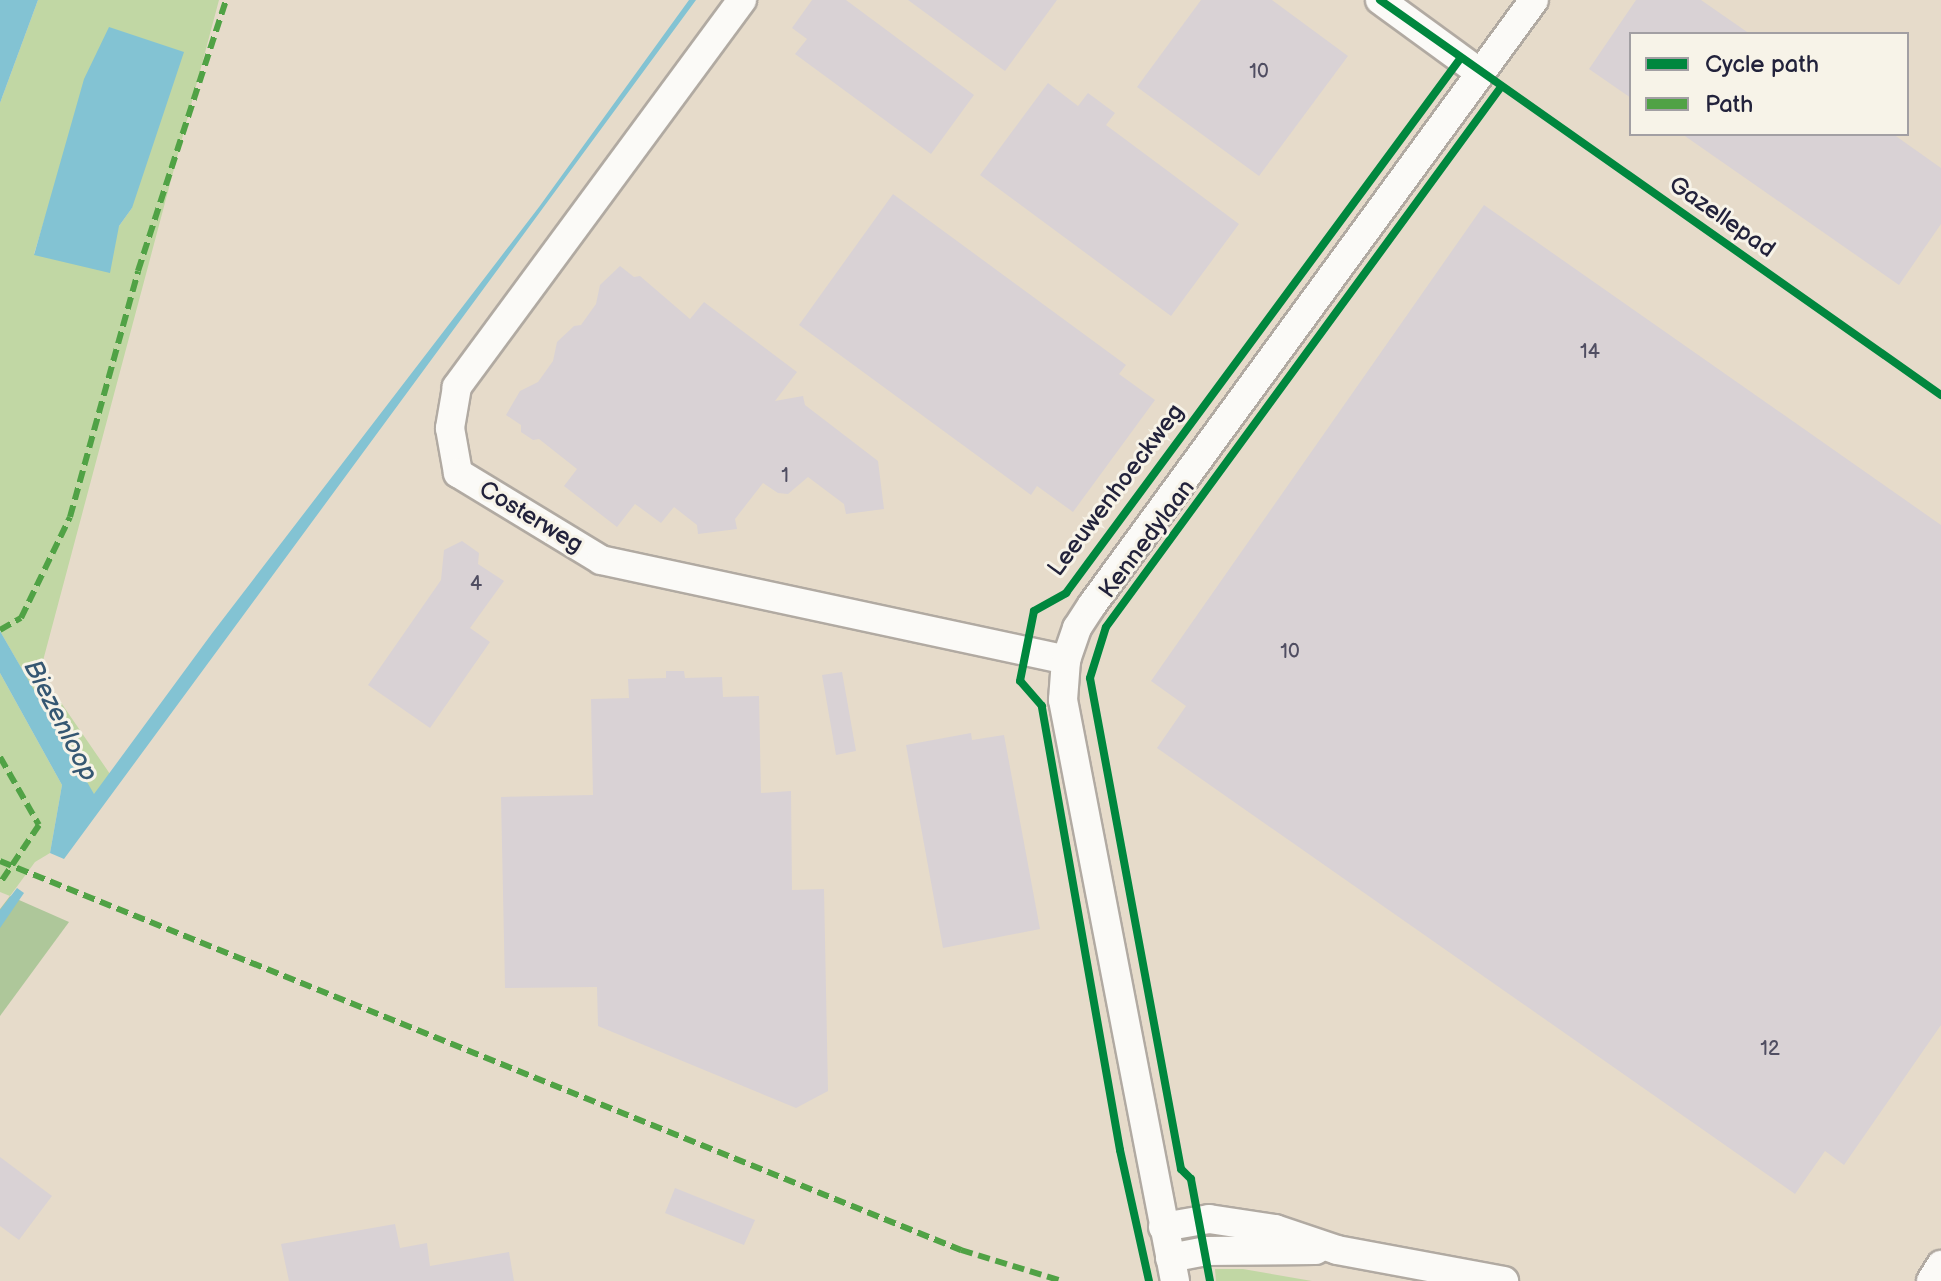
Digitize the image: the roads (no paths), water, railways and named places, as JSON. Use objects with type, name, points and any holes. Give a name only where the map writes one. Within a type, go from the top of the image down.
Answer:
[{"type":"street","name":"Costerweg","points":[[742,0],[457,387],[450,428],[458,473],[601,560],[1066,660]]},
{"type":"street","points":[[1380,0],[1480,73]]},
{"type":"street","name":"Leeuwenhoeckweg","points":[[1172,1269],[1063,700],[1066,660],[1077,628],[1092,605],[1534,0]]},
{"type":"street","points":[[1163,1227],[1209,1219],[1275,1229],[1337,1250],[1504,1281]]},
{"type":"street","points":[[1172,1269],[1206,1251],[1337,1250]]},
{"type":"street","points":[[1931,1281],[1941,1265]]},
{"type":"water","points":[[0,0],[38,0],[0,103]]},
{"type":"water","points":[[689,0],[696,0],[64,859],[50,853],[62,785],[0,673],[0,631],[94,794],[213,632],[539,207]]},
{"type":"water","points":[[109,27],[184,52],[132,208],[119,226],[110,273],[34,255],[84,79]]},
{"type":"water","points":[[17,888],[24,893],[0,928],[0,910]]},
{"type":"water label","name":"Biezenloop","points":[[60,721]]}]
